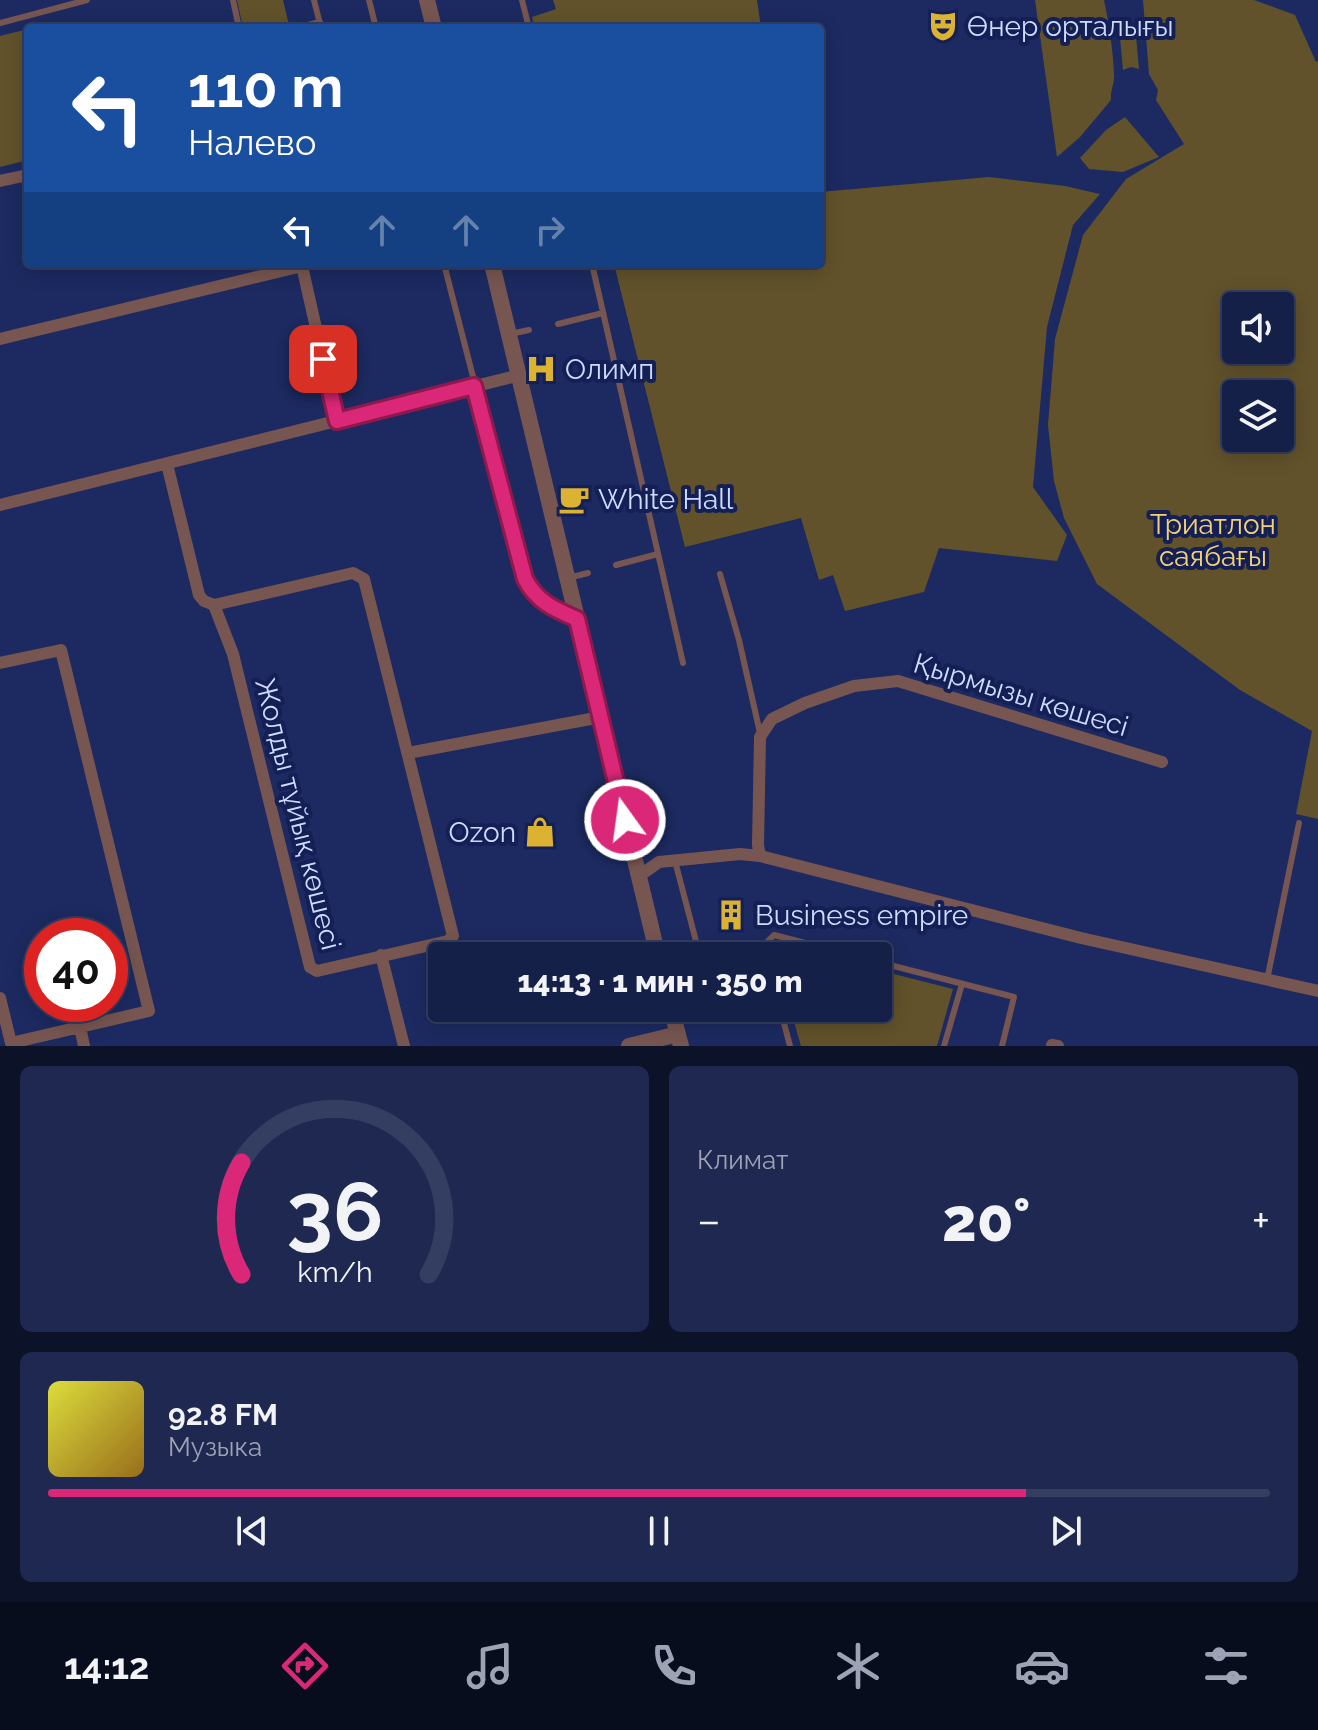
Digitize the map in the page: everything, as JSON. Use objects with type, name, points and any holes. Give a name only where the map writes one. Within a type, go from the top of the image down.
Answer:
[{"type":"street","points":[[427,0],[433,24]]},
{"type":"street","points":[[0,181],[24,176]]},
{"type":"street","points":[[0,339],[294,268]]},
{"type":"street","points":[[302,268],[337,421]]},
{"type":"street","points":[[493,268],[655,942]]},
{"type":"street","points":[[0,505],[520,375]]},
{"type":"street","name":"Жолды тұйық көшесі","points":[[167,464],[199,595],[204,601],[214,605],[353,573],[364,579],[453,936],[448,941],[317,971],[310,967],[233,654],[214,605]]},
{"type":"street","points":[[0,663],[61,650],[149,1011],[11,1043],[0,998]]},
{"type":"street","name":"Қырмызы көшесі","points":[[760,737],[772,719],[805,703],[854,686],[898,681],[1162,762]]},
{"type":"street","points":[[408,753],[601,717]]},
{"type":"street","points":[[760,737],[760,856]]},
{"type":"street","points":[[639,876],[659,862],[740,854],[760,856],[1081,938],[1318,991]]},
{"type":"street","name":"Жолды тұйық көшесі","points":[[381,955],[404,1046]]},
{"type":"street","points":[[80,1027],[84,1046]]},
{"type":"street","points":[[629,1046],[679,1040]]},
{"type":"lane","points":[[0,23],[87,0]]},
{"type":"lane","points":[[233,0],[238,24]]},
{"type":"lane","points":[[314,0],[320,24]]},
{"type":"lane","points":[[369,0],[375,24]]},
{"type":"lane","points":[[522,0],[528,24]]},
{"type":"lane","points":[[445,268],[525,579],[533,594],[546,605],[577,619]]},
{"type":"lane","points":[[593,268],[683,663]]},
{"type":"lane","points":[[558,324],[603,313]]},
{"type":"lane","points":[[510,334],[529,330]]},
{"type":"lane","points":[[616,565],[658,554]]},
{"type":"lane","points":[[568,578],[588,573]]},
{"type":"lane","points":[[720,574],[739,640],[760,737]]},
{"type":"lane","points":[[1267,980],[1299,823]]},
{"type":"lane","points":[[675,861],[696,942]]},
{"type":"lane","points":[[767,942],[774,935],[801,942]]},
{"type":"lane","points":[[892,966],[1014,997],[1002,1046]]},
{"type":"lane","points":[[944,1046],[962,984]]},
{"type":"lane","points":[[784,1022],[790,1046]]},
{"type":"green space","points":[[237,0],[283,0],[289,24],[242,24]]},
{"type":"green space","points":[[553,0],[757,0],[760,24],[533,24],[532,17],[556,9]]},
{"type":"green space","points":[[1035,0],[1104,0],[1110,37],[1114,77],[1111,100],[1080,137],[1057,157]]},
{"type":"green space","name":"Триатлон саябағы","points":[[1143,0],[1254,0],[1295,15],[1318,61],[1318,819],[1296,814],[1312,731],[1240,690],[1097,584],[1064,518],[1054,481],[1048,425],[1055,339],[1083,235],[1126,179],[1184,144],[1156,100],[1158,90],[1149,74]]},
{"type":"green space","points":[[1135,25],[1139,69],[1131,67],[1123,70],[1119,27]]},
{"type":"green space","points":[[24,30],[24,161],[0,167],[0,36]]},
{"type":"green space","points":[[1125,117],[1159,157],[1123,172],[1089,169],[1080,158],[1106,130]]},
{"type":"green space","points":[[989,177],[1065,186],[1100,194],[1073,225],[1047,327],[1033,487],[1067,535],[1057,561],[939,548],[924,592],[845,611],[833,575],[819,580],[801,518],[685,547],[615,268],[824,268],[824,192]]},
{"type":"green space","points":[[892,974],[953,989],[937,1046],[801,1046],[794,1022],[892,1022]]},
{"type":"place","name":"Өнер орталығы","points":[[943,26]]},
{"type":"place","name":"Олимп","points":[[541,369]]},
{"type":"place","name":"White Hall","points":[[574,499]]},
{"type":"place","name":"Ozon","points":[[540,832]]},
{"type":"place","name":"Business empire","points":[[731,915]]},
{"type":"route","points":[[323,359],[337,421],[474,386],[525,579],[533,594],[546,605],[577,619],[625,820]]}]
